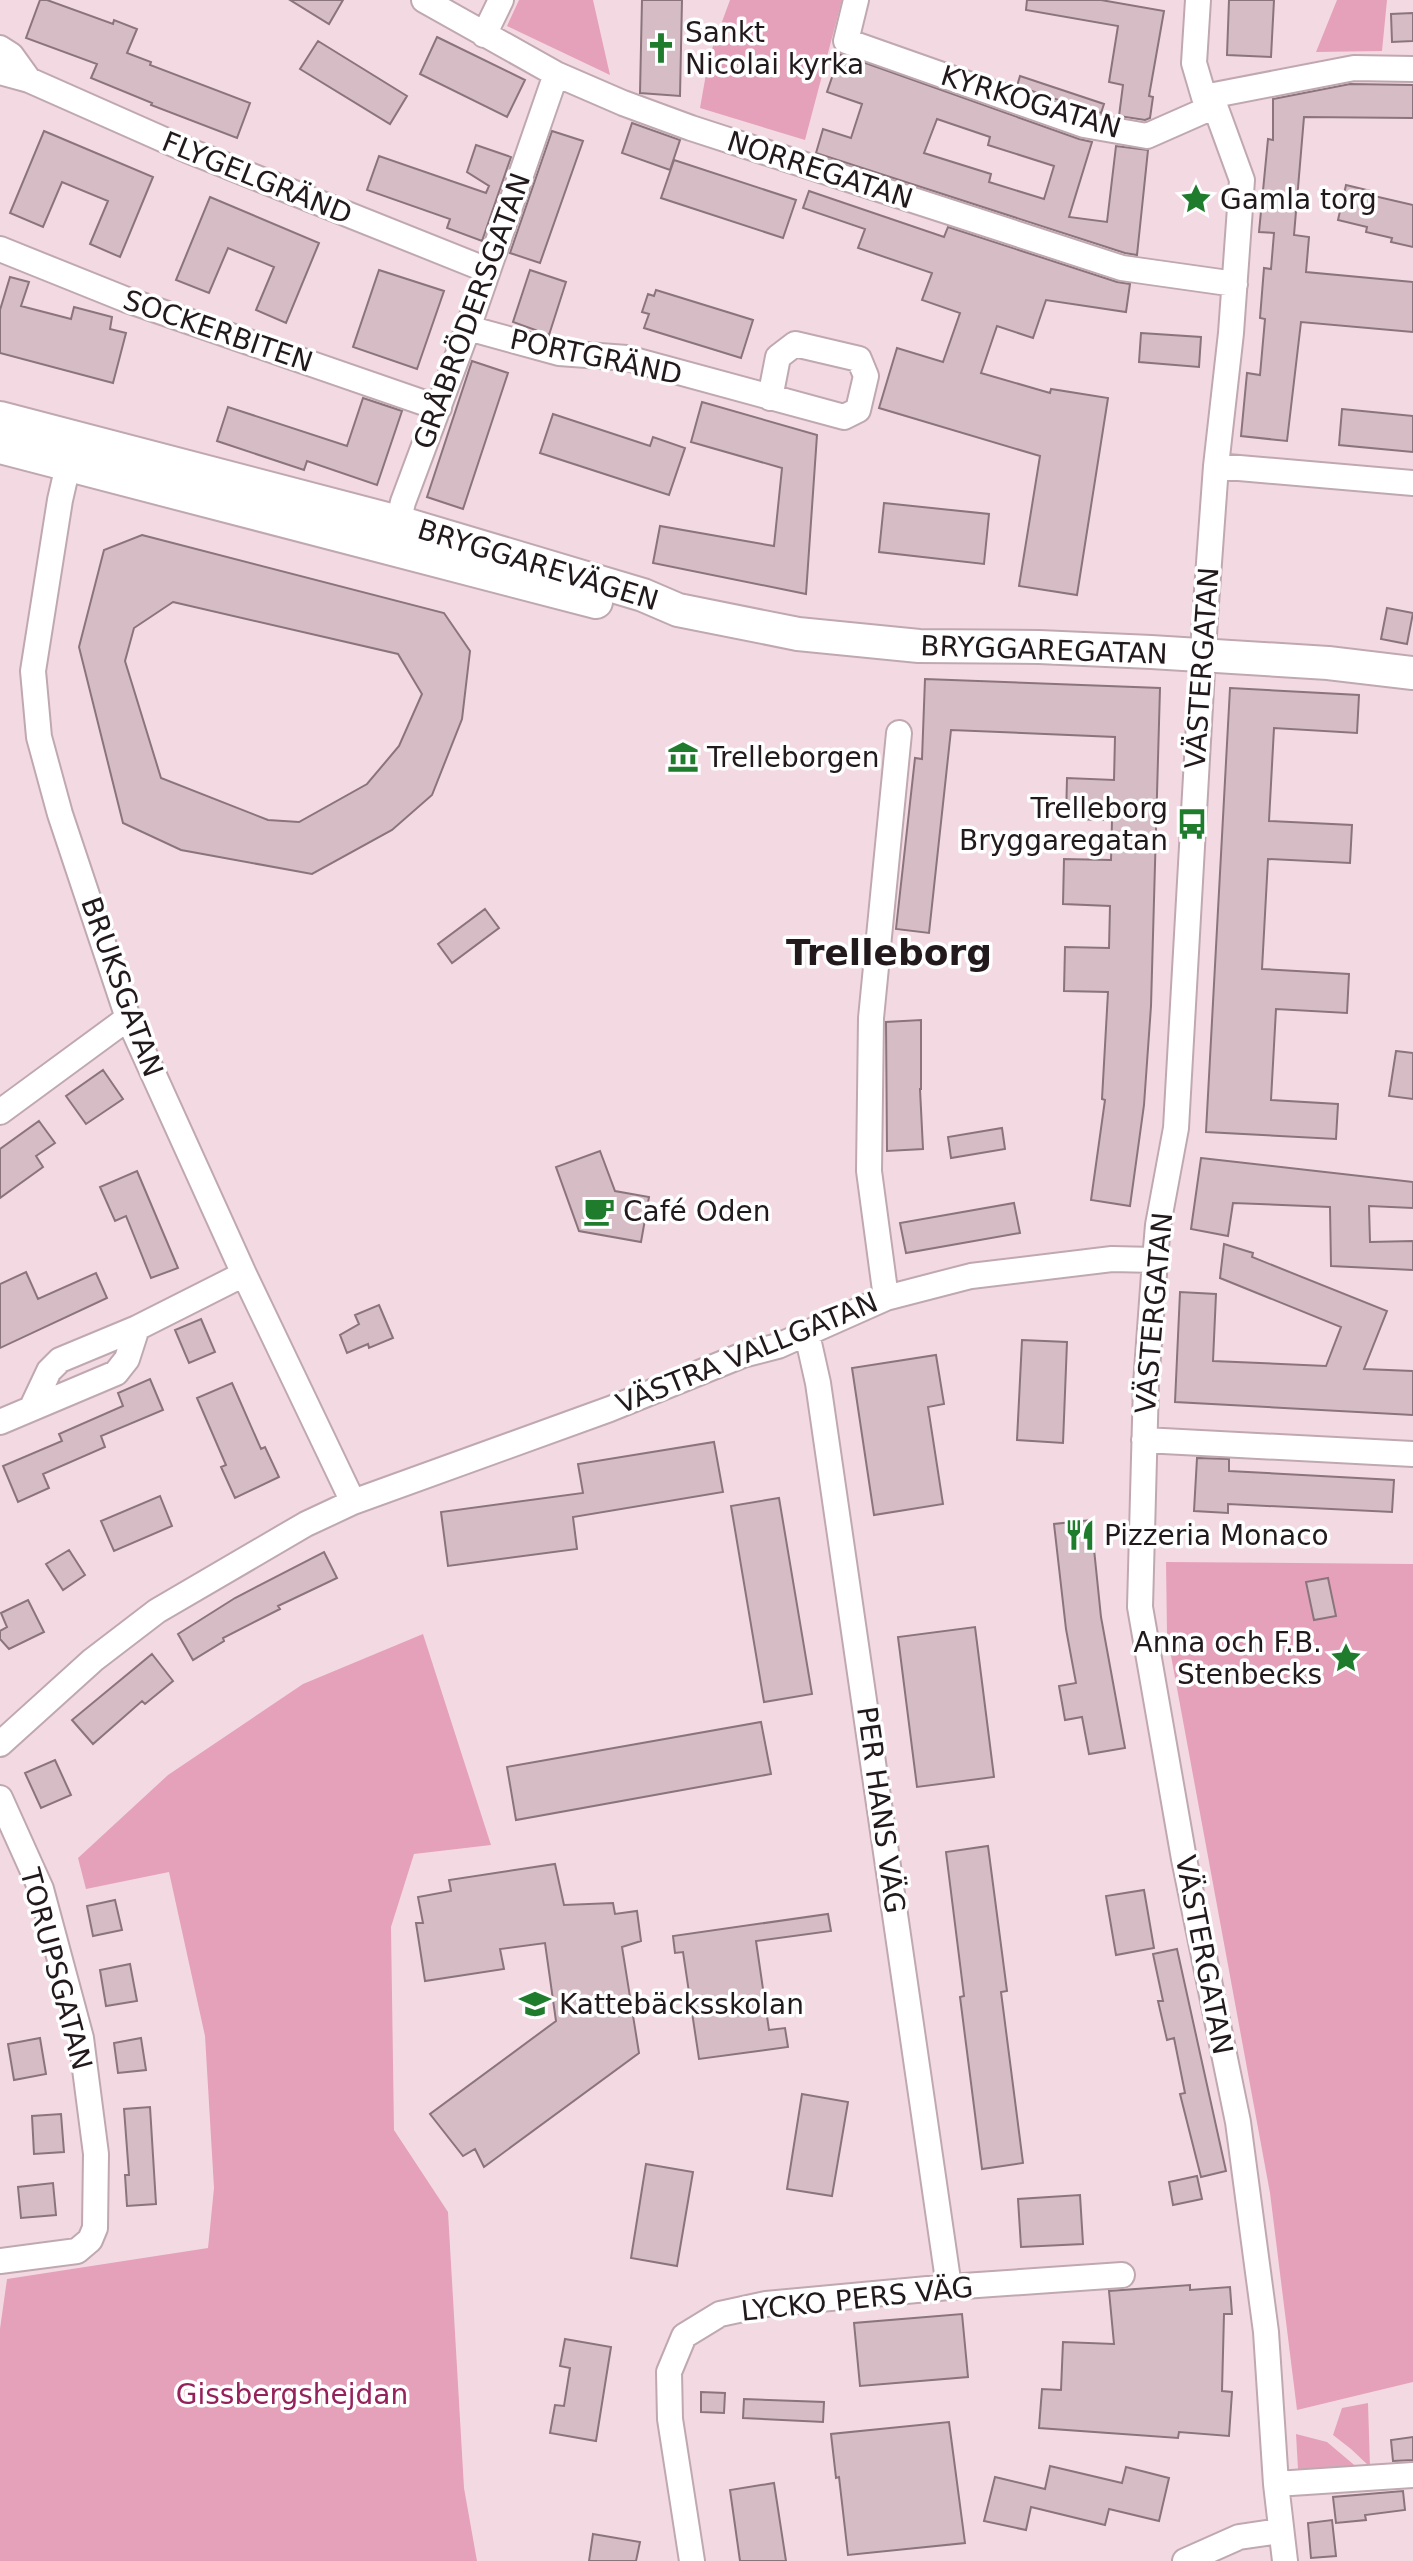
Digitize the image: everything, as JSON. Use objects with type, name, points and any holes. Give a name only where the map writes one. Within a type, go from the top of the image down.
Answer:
[{"type":"main road","name":"BRYGGAREVÄGEN","points":[[0,418],[72,452]]},
{"type":"main road","name":"BRYGGAREVÄGEN","points":[[0,447],[72,452],[643,595],[678,610]]},
{"type":"main road","name":"BRYGGAREGATAN","points":[[678,610],[798,634],[919,646],[1039,647],[1204,656],[1328,663],[1413,673]]},
{"type":"street","name":"NORREGATAN","points":[[424,0],[556,74],[691,128],[1122,268],[1235,284]]},
{"type":"street","points":[[484,35],[501,0]]},
{"type":"street","name":"KYRKOGATAN","points":[[856,0],[846,41],[1084,125],[1147,136],[1210,102],[1354,68],[1413,69]]},
{"type":"street","name":"VÄSTERGATAN","points":[[1198,0],[1194,63],[1242,180],[1231,333],[1216,466],[1176,1128],[1158,1225],[1155,1260],[1144,1440],[1140,1607],[1184,1859],[1238,2122],[1266,2332],[1276,2484],[1285,2561]]},
{"type":"street","name":"FLYGELGRÄND","points":[[0,48],[11,55],[29,80]]},
{"type":"street","name":"FLYGELGRÄND","points":[[0,72],[29,80],[187,150],[487,270]]},
{"type":"street","name":"GRÅBRÖDERSGATAN","points":[[395,535],[403,502],[468,328],[556,74]]},
{"type":"street","name":"SOCKERBITEN","points":[[0,249],[127,300],[439,408]]},
{"type":"street","name":"PORTGRÄND","points":[[468,328],[559,353],[627,358],[770,398]]},
{"type":"street","name":"BRUKSGATAN","points":[[72,452],[60,500],[33,671],[39,737],[60,814],[128,1018],[244,1274],[353,1502]]},
{"type":"street","points":[[1216,466],[1413,483]]},
{"type":"street","points":[[886,1298],[869,1171],[871,1018],[899,733]]},
{"type":"street","points":[[0,1112],[128,1018]]},
{"type":"street","name":"VÄSTRA VALLGATAN","points":[[0,1744],[93,1660],[157,1611],[306,1524],[353,1502],[610,1409],[743,1355],[778,1346],[886,1298],[971,1276],[1112,1259],[1155,1260]]},
{"type":"street","points":[[32,1407],[49,1371],[60,1360],[137,1328],[244,1274]]},
{"type":"street","points":[[0,1422],[116,1373],[127,1359],[137,1328]]},
{"type":"street","name":"PER HANS VÄG","points":[[807,1334],[818,1383],[949,2287]]},
{"type":"street","points":[[1144,1440],[1413,1454]]},
{"type":"street","name":"TORUPSGATAN","points":[[0,1798],[41,1889],[81,2038],[96,2154],[95,2228],[90,2240],[77,2251],[0,2261]]},
{"type":"street","name":"LYCKO PERS VÄG","points":[[692,2561],[670,2419],[669,2372],[684,2336],[720,2314],[766,2304],[1122,2275]]},
{"type":"street","points":[[1276,2484],[1413,2475]]},
{"type":"street","points":[[1185,2561],[1239,2537],[1280,2531]]},
{"type":"green space","points":[[519,0],[593,0],[610,75],[507,26]]},
{"type":"green space","points":[[730,0],[842,0],[805,140],[700,108],[709,57]]},
{"type":"green space","points":[[1337,0],[1387,0],[1382,51],[1316,52]]},
{"type":"green space","points":[[1166,1562],[1413,1564],[1413,2382],[1297,2410],[1270,2193],[1167,1634]]},
{"type":"green space","name":"Gissbergshejdan","points":[[423,1634],[491,1845],[414,1854],[391,1927],[394,2130],[448,2212],[464,2488],[477,2561],[0,2561],[0,2329],[7,2279],[208,2248],[214,2188],[205,2036],[169,1872],[86,1889],[78,1858],[168,1775],[303,1684]]},
{"type":"green space","points":[[1368,2403],[1370,2467],[1333,2435],[1342,2408]]},
{"type":"green space","points":[[1296,2434],[1327,2442],[1359,2469],[1298,2469]]},
{"type":"building","points":[[40,0],[137,29],[127,53],[151,62],[150,65],[250,103],[237,138],[91,78],[97,64],[26,38]]},
{"type":"building","points":[[290,0],[343,0],[329,24]]},
{"type":"building","name":"Sankt Nicolai kyrka","points":[[642,0],[682,0],[680,96],[640,93]]},
{"type":"building","points":[[1027,0],[1101,0],[1164,11],[1149,96],[1153,97],[1150,118],[1119,116],[1123,85],[1109,82],[1118,26],[1026,10]]},
{"type":"building","points":[[1229,0],[1274,0],[1271,57],[1227,55]]},
{"type":"building","points":[[1413,13],[1413,41],[1392,42],[1391,14]]},
{"type":"building","points":[[437,37],[525,80],[507,117],[420,74]]},
{"type":"building","points":[[318,41],[407,96],[390,124],[300,69]]},
{"type":"building","points":[[840,54],[1092,142],[1069,217],[1107,222],[1116,146],[1148,150],[1137,255],[816,153],[823,129],[851,138],[862,104],[827,92]],"holes":[[[937,119],[990,137],[988,145],[1054,166],[1044,199],[989,182],[991,174],[924,153]]]},
{"type":"building","points":[[1020,76],[1104,104],[1101,113],[1017,86]]},
{"type":"building","points":[[1350,84],[1413,85],[1413,118],[1304,117],[1294,235],[1309,237],[1306,272],[1413,282],[1413,332],[1301,322],[1287,441],[1241,436],[1247,373],[1260,375],[1265,319],[1260,318],[1264,268],[1271,269],[1274,233],[1259,232],[1268,139],[1273,140],[1273,99]]},
{"type":"building","points":[[632,123],[680,140],[670,170],[622,153]]},
{"type":"building","points":[[44,131],[153,177],[120,257],[90,244],[108,201],[62,182],[43,227],[10,213]]},
{"type":"building","points":[[552,131],[583,141],[540,263],[510,253]]},
{"type":"building","points":[[476,145],[511,157],[482,241],[447,228],[450,219],[367,190],[379,156],[486,193],[489,186],[467,172]]},
{"type":"building","points":[[674,160],[796,200],[783,238],[661,198]]},
{"type":"building","points":[[1346,185],[1375,192],[1374,196],[1413,205],[1413,247],[1366,232],[1367,227],[1338,220]]},
{"type":"building","points":[[809,191],[944,237],[948,227],[1130,284],[1126,312],[1046,300],[1033,338],[997,326],[981,373],[1050,393],[1051,389],[1108,398],[1077,595],[1019,586],[1040,456],[879,408],[897,348],[943,362],[960,313],[922,300],[932,273],[858,248],[865,229],[803,208]]},
{"type":"building","points":[[210,197],[319,243],[286,323],[256,310],[274,267],[228,248],[209,293],[176,280]]},
{"type":"building","points":[[379,270],[444,291],[417,369],[353,347]]},
{"type":"building","points":[[530,270],[566,282],[549,335],[513,322]]},
{"type":"building","points":[[10,277],[29,282],[21,306],[71,319],[74,307],[112,317],[110,329],[126,333],[113,383],[0,353],[0,310]]},
{"type":"building","points":[[656,290],[753,320],[741,358],[644,328],[649,314],[642,312],[648,294],[654,296]]},
{"type":"building","points":[[1141,333],[1201,337],[1199,367],[1139,362]]},
{"type":"building","points":[[472,361],[508,373],[463,509],[427,497]]},
{"type":"building","points":[[363,398],[402,411],[377,485],[307,461],[304,470],[217,441],[228,407],[347,446]]},
{"type":"building","points":[[702,402],[817,435],[806,594],[653,563],[660,526],[774,546],[782,468],[691,442]]},
{"type":"building","points":[[1342,409],[1413,416],[1413,452],[1339,445]]},
{"type":"building","points":[[553,414],[650,446],[653,437],[685,448],[669,495],[540,453]]},
{"type":"building","points":[[884,503],[989,514],[984,564],[879,552]]},
{"type":"building","points":[[142,535],[444,613],[470,651],[462,719],[432,795],[392,830],[312,874],[181,850],[123,823],[79,647],[104,550]],"holes":[[[173,602],[398,654],[422,694],[399,746],[367,784],[299,822],[268,820],[161,778],[125,661],[134,628]]]},
{"type":"building","points":[[1387,608],[1413,613],[1407,644],[1381,639]]},
{"type":"building","points":[[925,679],[1160,688],[1151,1006],[1144,1105],[1130,1206],[1091,1200],[1105,1100],[1102,1099],[1108,992],[1064,991],[1065,947],[1109,948],[1110,906],[1063,904],[1064,859],[1111,860],[1112,820],[1066,819],[1067,778],[1114,780],[1115,737],[951,730],[929,933],[896,929],[915,758],[922,759]]},
{"type":"building","points":[[1230,688],[1359,695],[1357,733],[1274,728],[1269,821],[1352,825],[1350,863],[1268,859],[1262,969],[1349,974],[1347,1013],[1276,1009],[1271,1100],[1338,1104],[1336,1139],[1206,1132]]},
{"type":"building","points":[[485,909],[499,928],[452,963],[438,944]]},
{"type":"building","points":[[921,1020],[923,1149],[887,1151],[886,1022]]},
{"type":"building","points":[[1396,1051],[1413,1053],[1413,1099],[1389,1096]]},
{"type":"building","points":[[103,1070],[123,1099],[86,1124],[66,1096]]},
{"type":"building","points":[[39,1121],[55,1143],[36,1156],[43,1167],[0,1198],[0,1149]]},
{"type":"building","points":[[1002,1128],[1005,1149],[951,1158],[948,1137]]},
{"type":"building","points":[[600,1151],[615,1191],[649,1197],[641,1242],[579,1231],[556,1167]]},
{"type":"building","points":[[1201,1158],[1413,1182],[1413,1208],[1369,1206],[1370,1242],[1413,1241],[1413,1270],[1331,1266],[1330,1207],[1233,1203],[1228,1236],[1191,1229]]},
{"type":"building","points":[[137,1171],[178,1268],[151,1278],[126,1216],[115,1221],[100,1187]]},
{"type":"building","points":[[1014,1203],[1020,1233],[906,1253],[900,1223]]},
{"type":"building","points":[[1224,1244],[1253,1253],[1252,1257],[1387,1311],[1364,1369],[1413,1371],[1413,1415],[1175,1402],[1180,1292],[1216,1294],[1213,1361],[1326,1366],[1341,1327],[1220,1278]]},
{"type":"building","points":[[26,1272],[38,1299],[96,1273],[107,1298],[0,1348],[0,1284]]},
{"type":"building","points":[[379,1305],[393,1338],[347,1353],[340,1335],[359,1324],[355,1315]]},
{"type":"building","points":[[201,1319],[215,1352],[189,1363],[175,1330]]},
{"type":"building","points":[[1022,1340],[1067,1342],[1063,1443],[1017,1440]]},
{"type":"building","points":[[936,1355],[944,1404],[928,1407],[943,1504],[874,1515],[852,1368]]},
{"type":"building","points":[[150,1379],[163,1410],[101,1436],[105,1447],[43,1474],[49,1488],[18,1502],[3,1466],[62,1441],[59,1434],[123,1406],[118,1393]]},
{"type":"building","points":[[232,1383],[261,1449],[265,1447],[279,1477],[235,1498],[221,1467],[226,1465],[197,1398]]},
{"type":"building","points":[[714,1442],[723,1492],[573,1517],[577,1549],[448,1566],[441,1512],[583,1493],[578,1464]]},
{"type":"building","points":[[1197,1458],[1229,1459],[1229,1471],[1394,1480],[1392,1512],[1228,1504],[1228,1513],[1194,1511]]},
{"type":"building","points":[[160,1496],[172,1526],[114,1551],[101,1521]]},
{"type":"building","points":[[779,1498],[812,1694],[764,1702],[731,1506]]},
{"type":"building","points":[[1091,1520],[1101,1617],[1125,1748],[1089,1754],[1082,1717],[1065,1720],[1059,1686],[1076,1683],[1066,1629],[1054,1524]]},
{"type":"building","points":[[69,1550],[85,1575],[63,1590],[46,1564]]},
{"type":"building","points":[[324,1552],[337,1578],[278,1606],[280,1609],[223,1638],[224,1641],[193,1660],[178,1634],[235,1598]]},
{"type":"building","points":[[1328,1578],[1336,1616],[1314,1620],[1306,1582]]},
{"type":"building","points":[[28,1600],[44,1632],[9,1649],[0,1639],[0,1631],[7,1627],[1,1613]]},
{"type":"building","points":[[975,1627],[994,1777],[917,1787],[898,1637]]},
{"type":"building","points":[[152,1654],[173,1681],[145,1704],[142,1701],[93,1744],[72,1720]]},
{"type":"building","points":[[761,1722],[771,1774],[516,1820],[507,1767]]},
{"type":"building","points":[[55,1760],[71,1795],[41,1808],[25,1773]]},
{"type":"building","points":[[988,1846],[1007,1991],[1001,1992],[1023,2163],[982,2169],[960,1997],[964,1996],[946,1852]]},
{"type":"building","points":[[555,1864],[564,1905],[613,1903],[615,1914],[637,1911],[641,1941],[622,1947],[639,2053],[484,2167],[475,2149],[463,2156],[430,2114],[556,2021],[545,1943],[500,1949],[504,1969],[425,1981],[416,1923],[423,1923],[418,1897],[451,1891],[449,1880]]},
{"type":"building","points":[[1144,1890],[1154,1948],[1116,1955],[1106,1896]]},
{"type":"building","points":[[115,1900],[122,1930],[93,1936],[87,1906]]},
{"type":"building","points":[[828,1914],[831,1931],[756,1941],[769,2030],[785,2028],[788,2047],[699,2059],[683,1952],[675,1953],[673,1936]]},
{"type":"building","points":[[1177,1949],[1226,2171],[1201,2177],[1180,2094],[1185,2093],[1174,2038],[1167,2040],[1158,2001],[1163,2001],[1153,1954]]},
{"type":"building","points":[[130,1964],[137,2001],[106,2006],[100,1970]]},
{"type":"building","points":[[40,2038],[46,2074],[14,2080],[8,2044]]},
{"type":"building","points":[[141,2038],[146,2070],[118,2073],[114,2043]]},
{"type":"building","points":[[802,2094],[848,2102],[832,2196],[787,2189]]},
{"type":"building","points":[[150,2107],[156,2204],[127,2206],[125,2175],[129,2175],[124,2109]]},
{"type":"building","points":[[61,2114],[64,2152],[34,2154],[32,2116]]},
{"type":"building","points":[[646,2164],[693,2172],[677,2266],[631,2258]]},
{"type":"building","points":[[1197,2176],[1202,2199],[1173,2205],[1169,2182]]},
{"type":"building","points":[[53,2183],[56,2215],[21,2218],[18,2187]]},
{"type":"building","points":[[1080,2195],[1083,2244],[1021,2247],[1018,2199]]},
{"type":"building","points":[[1190,2285],[1190,2290],[1230,2287],[1232,2314],[1224,2314],[1222,2391],[1232,2392],[1229,2436],[1179,2432],[1178,2438],[1039,2428],[1042,2389],[1061,2390],[1063,2342],[1114,2344],[1109,2291]]},
{"type":"building","points":[[962,2314],[968,2377],[860,2386],[854,2323]]},
{"type":"building","points":[[565,2339],[611,2347],[596,2441],[550,2433],[555,2405],[564,2406],[570,2368],[560,2366]]},
{"type":"building","points":[[701,2392],[725,2393],[724,2413],[701,2412]]},
{"type":"building","points":[[744,2399],[824,2402],[823,2422],[743,2418]]},
{"type":"building","points":[[949,2422],[965,2543],[848,2555],[831,2434]]},
{"type":"building","points":[[1413,2437],[1413,2460],[1393,2461],[1391,2440]]},
{"type":"building","points":[[1050,2466],[1122,2483],[1126,2467],[1169,2478],[1159,2521],[1109,2509],[1105,2525],[1031,2507],[1026,2530],[984,2521],[995,2477],[1045,2489]]},
{"type":"building","points":[[774,2483],[786,2561],[740,2561],[730,2490]]},
{"type":"building","points":[[1403,2491],[1405,2510],[1365,2515],[1366,2520],[1336,2523],[1333,2497]]},
{"type":"building","points":[[1332,2520],[1336,2556],[1311,2558],[1308,2523]]},
{"type":"building","points":[[593,2534],[640,2542],[636,2561],[589,2561]]},
{"type":"place","name":"Sankt Nicolai kyrka","points":[[661,48]]},
{"type":"place","name":"Gamla torg","points":[[1196,199]]},
{"type":"place","name":"Trelleborgen","points":[[683,757]]},
{"type":"place","name":"Trelleborg Bryggaregatan","points":[[1192,824]]},
{"type":"place","name":"Café Oden","points":[[599,1211]]},
{"type":"place","name":"Pizzeria Monaco","points":[[1080,1535]]},
{"type":"place","name":"Anna och F.B. Stenbecks","points":[[1346,1658]]},
{"type":"place","name":"Kattebäcksskolan","points":[[535,2004]]},
{"type":"district","name":"Trelleborg","points":[[889,952]]}]
